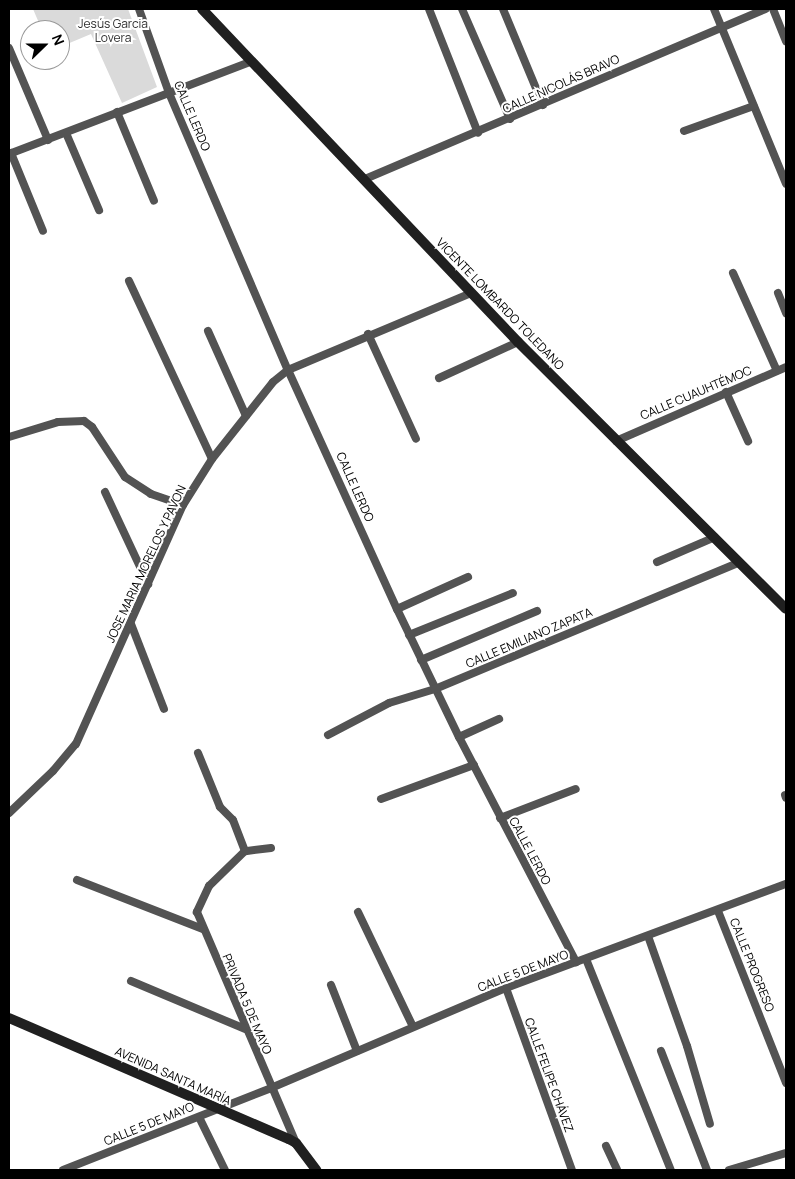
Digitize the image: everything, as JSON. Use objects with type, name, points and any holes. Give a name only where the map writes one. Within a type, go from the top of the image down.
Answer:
[{"type":"main road","name":"VICENTE LOMBARDO TOLEDANO","points":[[202,9],[518,342],[786,609]]},
{"type":"main road","name":"AVENIDA SANTA MARÍA","points":[[9,1018],[296,1143]]},
{"type":"main road","points":[[296,1143],[316,1170]]},
{"type":"street","name":"CALLE LERDO","points":[[139,9],[170,93],[288,370],[397,609],[500,818],[576,962]]},
{"type":"street","points":[[429,9],[478,133]]},
{"type":"street","points":[[462,9],[510,119]]},
{"type":"street","points":[[503,9],[543,105]]},
{"type":"street","points":[[714,9],[786,184]]},
{"type":"street","name":"CALLE NICOLÁS BRAVO","points":[[365,179],[478,133],[765,9]]},
{"type":"street","points":[[773,9],[786,41]]},
{"type":"street","points":[[9,48],[48,140]]},
{"type":"street","points":[[44,231],[10,153],[252,61]]},
{"type":"street","points":[[684,132],[754,106]]},
{"type":"street","points":[[117,112],[154,201]]},
{"type":"street","points":[[66,133],[99,210]]},
{"type":"street","points":[[733,273],[777,371]]},
{"type":"street","points":[[128,281],[212,459]]},
{"type":"street","name":"JOSE MARIA MORELOS Y PAVON","points":[[9,813],[53,771],[76,744],[183,505],[212,459],[273,382],[288,370],[368,334],[411,320],[471,293]]},
{"type":"street","points":[[778,293],[786,313]]},
{"type":"street","points":[[208,331],[246,416]]},
{"type":"street","points":[[368,334],[416,439]]},
{"type":"street","points":[[439,378],[518,342]]},
{"type":"street","name":"CALLE CUAUHTÉMOC","points":[[616,441],[786,367]]},
{"type":"street","points":[[726,392],[748,441]]},
{"type":"street","points":[[9,437],[58,422],[88,423],[125,477],[151,494],[183,505]]},
{"type":"street","points":[[106,492],[148,584]]},
{"type":"street","points":[[657,562],[715,537]]},
{"type":"street","name":"CALLE EMILIANO ZAPATA","points":[[328,735],[390,703],[435,689],[740,562]]},
{"type":"street","points":[[397,609],[468,577]]},
{"type":"street","points":[[409,634],[513,593]]},
{"type":"street","points":[[421,660],[537,611]]},
{"type":"street","points":[[131,624],[164,709]]},
{"type":"street","points":[[459,737],[499,719]]},
{"type":"street","points":[[198,753],[220,807],[233,820],[245,851],[271,848]]},
{"type":"street","points":[[381,799],[474,765]]},
{"type":"street","points":[[500,818],[576,789]]},
{"type":"street","name":"PRIVADA 5 DE MAYO","points":[[245,851],[209,886],[200,901],[197,912],[271,1088]]},
{"type":"street","points":[[77,880],[203,930]]},
{"type":"street","name":"CALLE 5 DE MAYO","points":[[63,1170],[271,1088],[506,988],[718,911],[786,884]]},
{"type":"street","name":"CALLE PROGRESO","points":[[718,911],[786,1082]]},
{"type":"street","points":[[358,912],[412,1027]]},
{"type":"street","points":[[648,936],[684,1038],[710,1124]]},
{"type":"street","points":[[586,959],[671,1170]]},
{"type":"street","points":[[132,981],[245,1029]]},
{"type":"street","points":[[331,985],[357,1051]]},
{"type":"street","name":"CALLE FELIPE CHÁVEZ","points":[[506,988],[572,1170]]},
{"type":"street","points":[[661,1050],[707,1170]]},
{"type":"street","points":[[271,1088],[296,1143]]},
{"type":"street","points":[[199,1117],[225,1170]]},
{"type":"street","points":[[606,1146],[617,1170]]},
{"type":"street","points":[[730,1170],[753,1167],[786,1153]]},
{"type":"green space","name":"Jesús Garcia Lovera","points":[[33,9],[128,9],[157,87],[122,103],[91,34],[70,43],[70,20],[38,20]]}]
